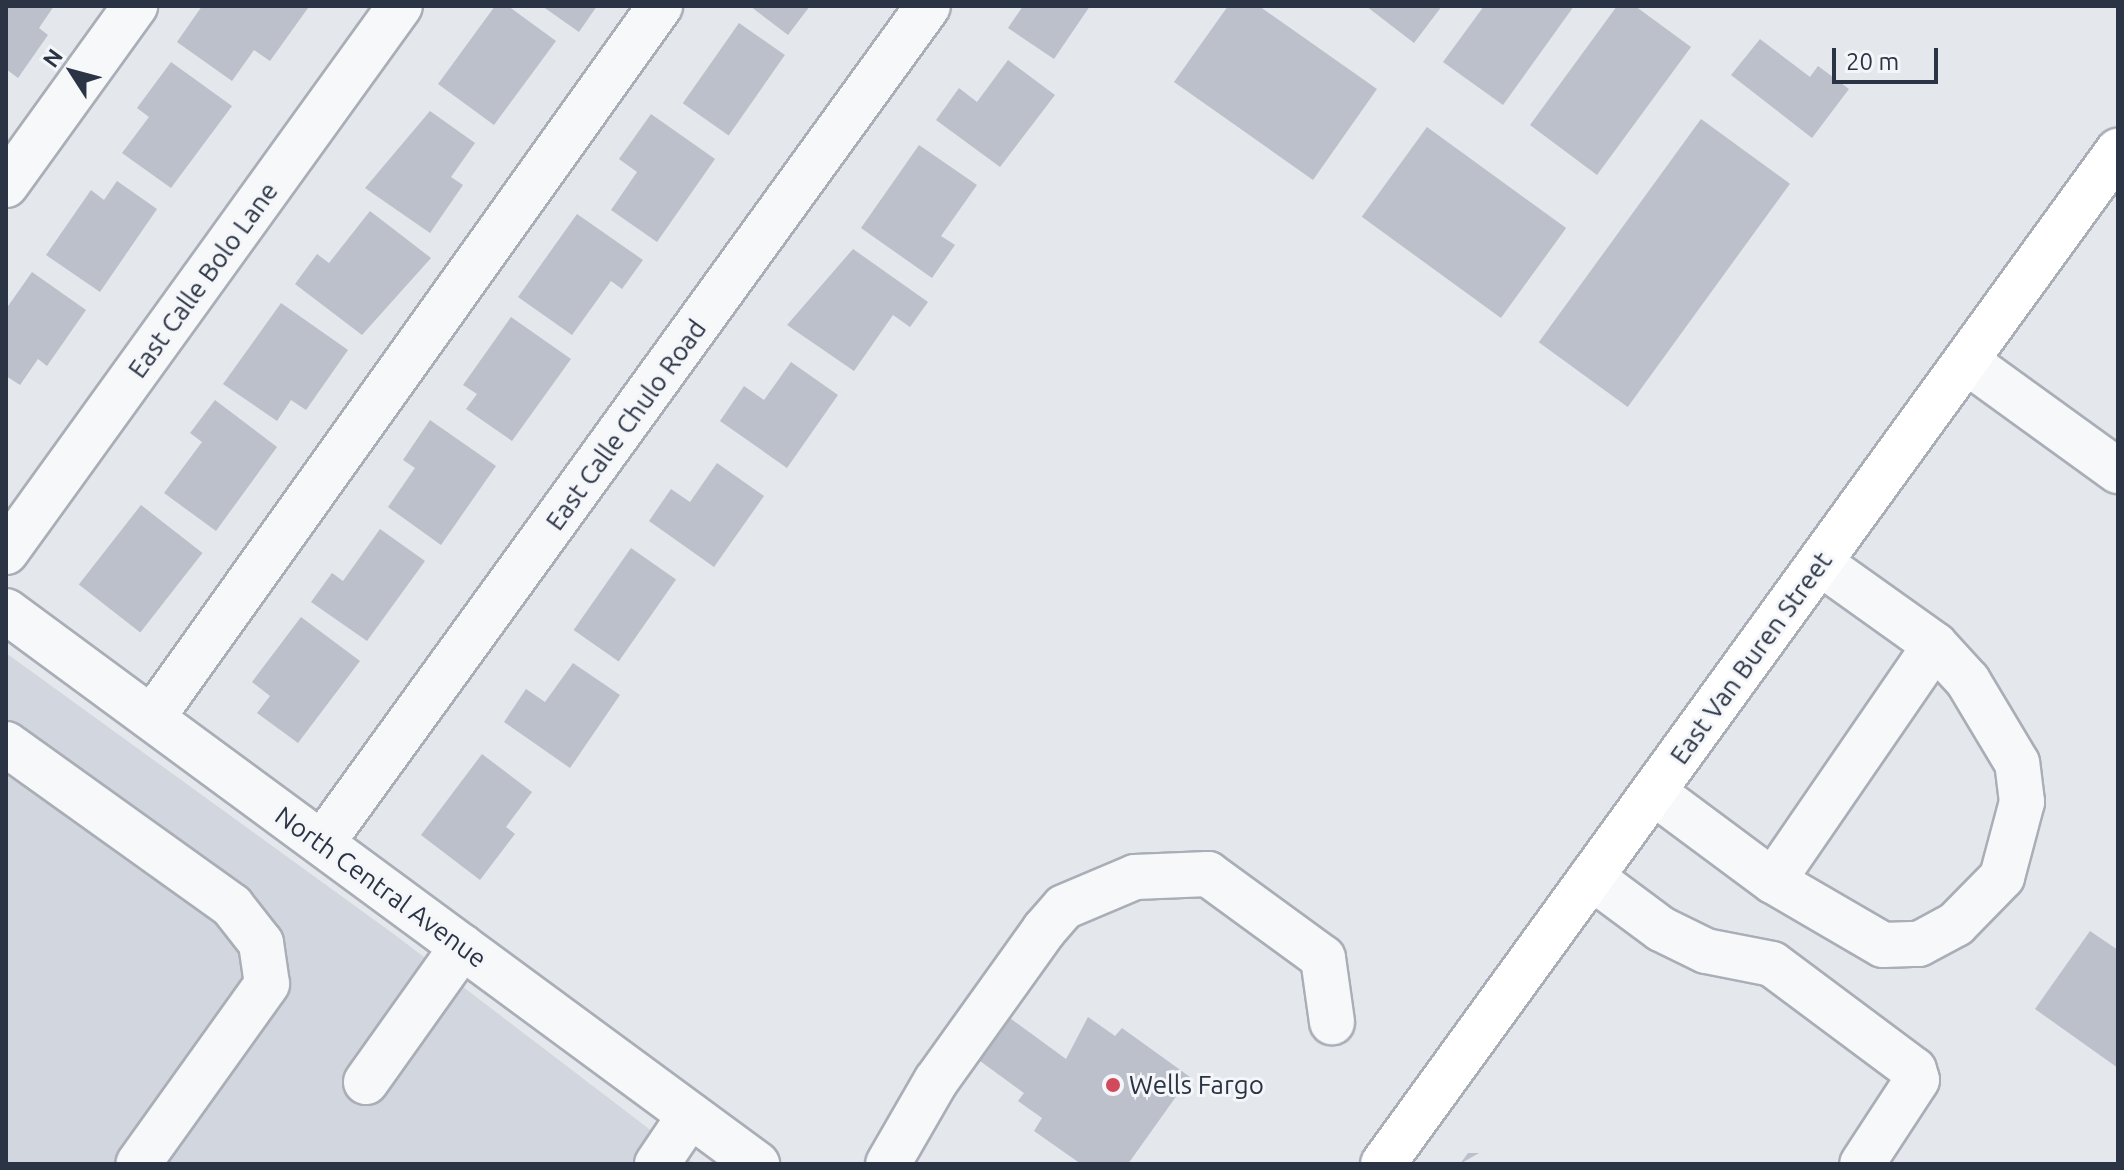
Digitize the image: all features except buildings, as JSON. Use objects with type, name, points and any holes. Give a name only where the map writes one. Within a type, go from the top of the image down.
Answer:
[{"type":"main road","name":"East Van Buren Street","points":[[1383,1164],[2118,151]]},
{"type":"street","points":[[6,185],[135,6]]},
{"type":"street","name":"East Calle Bolo Lane","points":[[6,552],[400,6]]},
{"type":"street","points":[[152,718],[660,6]]},
{"type":"street","name":"East Calle Chulo Road","points":[[322,843],[928,6]]},
{"type":"street","points":[[1966,361],[2118,471]]},
{"type":"street","points":[[1653,792],[1773,881],[1883,945],[1919,944],[1956,924],[2002,877],[2022,802],[2017,763],[1968,681],[1935,645],[1820,563]]},
{"type":"street","name":"North Central Avenue","points":[[6,611],[757,1164]]},
{"type":"street","points":[[1773,881],[1935,645]]},
{"type":"street","points":[[6,744],[232,906],[261,943],[267,984],[138,1164]]},
{"type":"street","points":[[896,1151],[936,1081],[1044,930],[1064,907],[1135,877],[1208,874],[1323,958],[1332,1022]]},
{"type":"street","points":[[1591,877],[1661,929],[1706,951],[1772,964],[1914,1070],[1917,1080],[1862,1164]]},
{"type":"street","points":[[366,1082],[462,947]]},
{"type":"street","points":[[657,1164],[690,1115]]},
{"type":"shaded area","points":[[6,653],[395,935],[695,1164],[6,1164]]},
{"type":"place","name":"Wells Fargo","points":[[1113,1085]]}]
